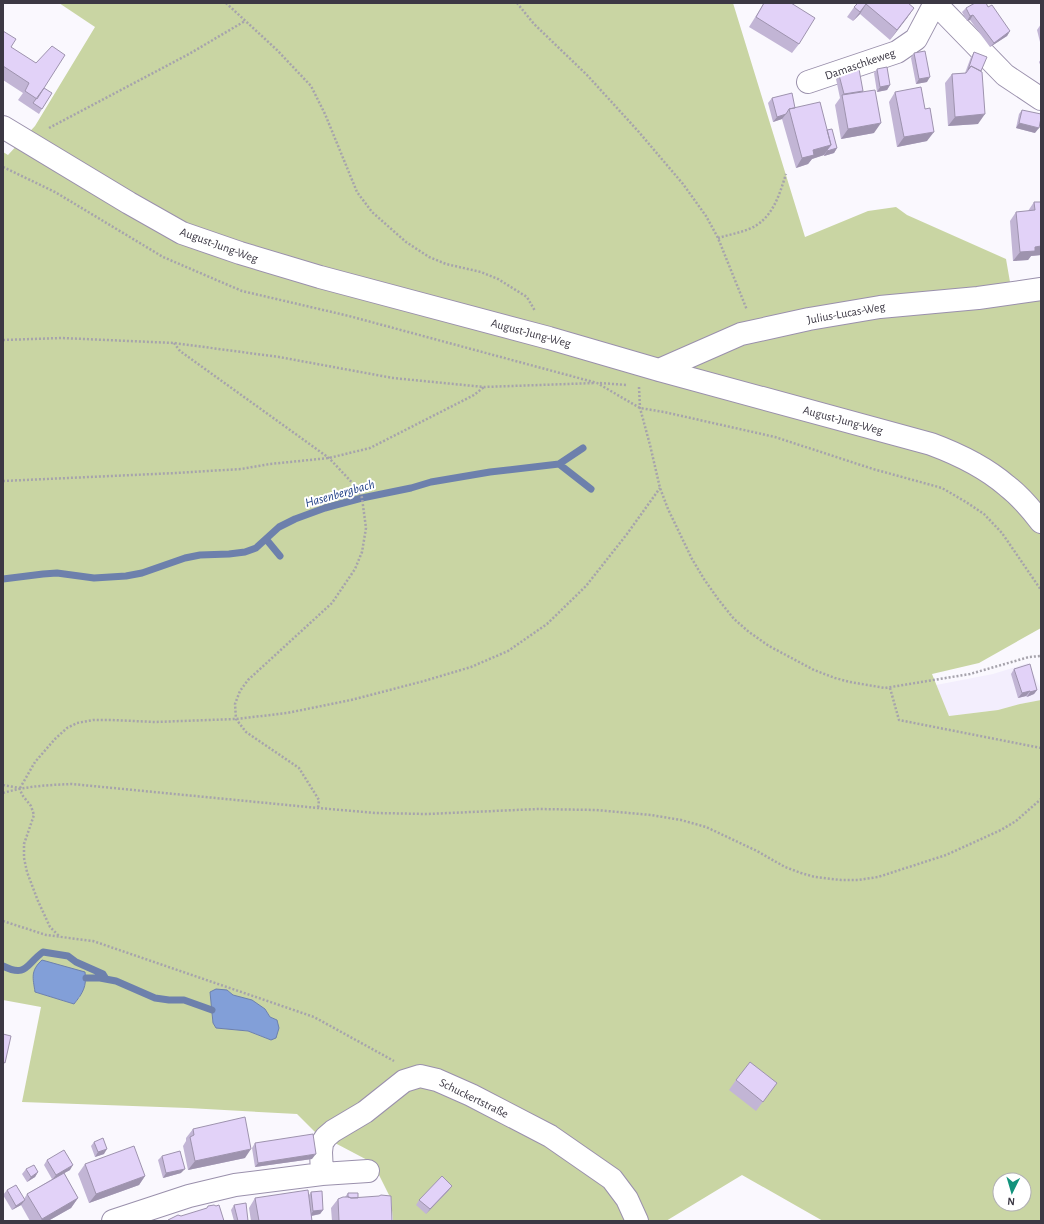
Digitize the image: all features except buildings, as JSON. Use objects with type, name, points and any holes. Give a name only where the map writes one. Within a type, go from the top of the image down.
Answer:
[{"type":"street","name":"Damaschkeweg","points":[[808,82],[897,52],[916,39],[935,3],[1005,75],[1041,99]]},
{"type":"street","name":"August-Jung-Weg","points":[[16,135],[182,233],[240,253],[320,277],[549,338],[931,444],[953,452],[994,476],[1007,486],[1041,522]]},
{"type":"street","name":"Julius-Lucas-Weg","points":[[660,370],[741,334],[809,319],[880,306],[978,298],[1041,289]]},
{"type":"street","points":[[322,1174],[321,1152],[322,1143],[326,1137],[333,1131],[365,1112],[404,1081],[420,1076]]},
{"type":"street","name":"Schuckertstraße","points":[[420,1076],[437,1080],[464,1092],[550,1136],[612,1179],[626,1199],[637,1221]]},
{"type":"street","points":[[113,1221],[189,1196],[235,1185],[322,1174],[368,1171]]},
{"type":"path","points":[[226,3],[277,50],[311,86],[325,114],[357,192],[372,212],[406,242],[429,257],[446,264],[481,272],[498,279],[527,297],[549,338]]},
{"type":"path","points":[[517,3],[534,24],[587,75],[638,131],[683,184],[706,216],[718,238],[756,331]]},
{"type":"path","points":[[16,135],[189,54],[245,22]]},
{"type":"path","points":[[718,238],[749,229],[758,224],[773,208],[778,199],[786,174]]},
{"type":"path","points":[[3,340],[62,338],[174,343],[279,357],[393,378],[484,387],[597,383],[639,386],[640,408],[660,488],[668,509],[704,579],[718,599],[734,619],[769,646],[814,670],[835,678],[850,682],[890,688],[970,674],[1029,657],[1041,656]]},
{"type":"path","points":[[174,343],[180,351],[329,458],[358,490],[362,498],[366,528],[362,552],[354,569],[332,602],[248,680],[240,691],[235,704],[236,719],[246,732],[299,768],[319,800],[318,808]]},
{"type":"path","points":[[3,482],[120,477],[240,469],[270,464],[329,458],[370,448],[474,395],[484,387]]},
{"type":"path","points":[[640,408],[679,415],[776,438],[873,470],[942,488],[984,514],[1002,533],[1041,590]]},
{"type":"path","points":[[19,788],[35,762],[55,739],[67,728],[77,723],[93,720],[155,722],[236,719],[287,713],[351,700],[424,681],[471,667],[508,651],[547,624],[586,586],[627,534],[660,488]]},
{"type":"path","points":[[890,688],[899,720],[1041,748]]},
{"type":"path","points":[[3,792],[19,788],[44,785],[72,784],[376,813],[427,814],[538,809],[596,810],[651,815],[681,820],[706,827],[757,851],[785,867],[815,877],[841,880],[858,880],[878,877],[939,858],[988,837],[1016,822],[1041,799]]},
{"type":"path","points":[[3,785],[19,788]]},
{"type":"path","points":[[19,788],[31,806],[34,815],[24,844],[26,872],[50,927],[60,937]]},
{"type":"path","points":[[3,921],[46,935],[93,941],[314,1018],[420,1076]]},
{"type":"shaded area","points":[[1028,663],[1041,689],[1041,700],[998,710],[949,716],[936,685],[993,674]]},
{"type":"green space","points":[[59,3],[733,3],[805,237],[868,211],[896,207],[907,215],[1006,259],[1010,282],[1041,300],[1041,628],[979,663],[932,674],[949,716],[998,710],[1041,700],[1041,1221],[823,1221],[742,1175],[666,1221],[393,1221],[391,1199],[373,1163],[316,1133],[297,1114],[188,1108],[22,1102],[41,1007],[3,1000],[3,152],[8,155],[35,126],[95,27]],"holes":[[[227,990],[233,995],[265,1009],[270,1017],[277,1020],[271,1040],[248,1031],[216,1027],[212,1017],[214,1008]],[[35,992],[80,997],[74,1004]]]},
{"type":"water","points":[[42,960],[85,972],[84,989],[74,1004],[35,992],[33,975],[38,964]]},
{"type":"water","points":[[216,989],[227,990],[233,995],[252,1000],[265,1009],[270,1017],[277,1020],[279,1028],[276,1038],[271,1040],[248,1031],[216,1028],[213,1023],[210,992]]},
{"type":"waterway","points":[[559,464],[583,448]]},
{"type":"waterway","name":"Hasenbergbach","points":[[3,579],[57,573],[94,578],[126,576],[142,573],[185,558],[200,555],[245,552],[256,548],[279,527],[295,519],[325,508],[431,482],[490,472],[559,464],[591,489]]},
{"type":"waterway","points":[[266,539],[280,556]]},
{"type":"waterway","name":"Hasenbergbach","points":[[3,966],[17,971],[22,970],[43,952],[68,956],[76,962],[103,974],[106,979]]},
{"type":"waterway","name":"Hasenbergbach","points":[[86,978],[100,978],[116,981],[155,998],[184,1000],[212,1010]]}]
